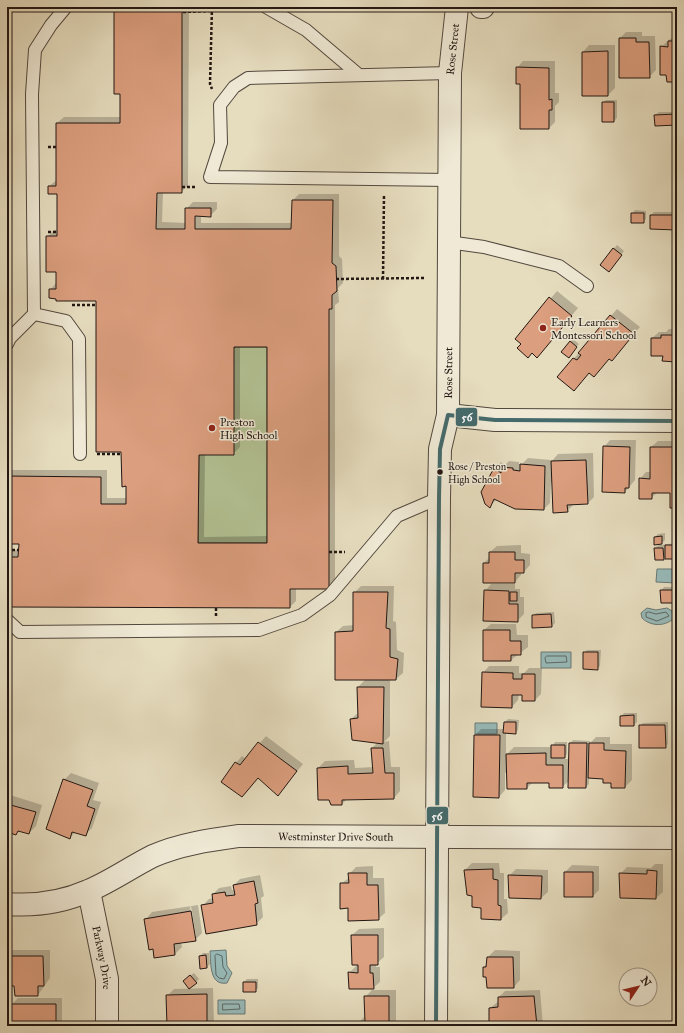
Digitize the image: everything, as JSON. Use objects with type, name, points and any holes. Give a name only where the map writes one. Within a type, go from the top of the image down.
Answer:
[{"type":"street","name":"Rose Street","points":[[436,1026],[440,449],[448,415],[450,73],[457,7]]},
{"type":"street","points":[[448,415],[495,420],[677,421]]},
{"type":"street","name":"Westminster Drive South","points":[[7,904],[28,906],[69,898],[89,891],[154,856],[200,842],[239,836],[677,838]]},
{"type":"street","name":"Parkway Drive","points":[[89,891],[107,979],[107,1026]]},
{"type":"lane","points":[[7,344],[10,338],[34,314],[32,94],[35,50],[51,25],[66,7]]},
{"type":"lane","points":[[266,7],[306,30],[359,75]]},
{"type":"lane","points":[[449,180],[210,177],[221,143],[220,105],[234,87],[248,78],[450,73]]},
{"type":"lane","points":[[448,242],[484,247],[559,266],[587,286]]},
{"type":"lane","points":[[34,314],[66,321],[79,339],[80,454]]},
{"type":"lane","points":[[7,620],[20,632],[259,630],[302,615],[330,596],[397,516],[439,498]]},
{"type":"path","points":[[212,7],[210,84],[220,105]]},
{"type":"path","points":[[182,12],[212,11]]},
{"type":"path","points":[[383,279],[384,179]]},
{"type":"path","points":[[336,279],[424,278]]},
{"type":"path","points":[[80,454],[120,454]]},
{"type":"path","points":[[7,550],[18,550]]},
{"type":"green space","points":[[234,347],[267,347],[267,543],[198,543],[199,455]]},
{"type":"water","points":[[657,569],[677,569],[677,583],[656,582]]},
{"type":"water","points":[[647,608],[656,610],[667,608],[672,611],[673,619],[669,622],[661,624],[649,623],[642,618],[641,613]]},
{"type":"water","points":[[541,652],[571,652],[571,668],[541,668]]},
{"type":"water","points":[[475,723],[497,723],[497,734],[475,734]]},
{"type":"water","points":[[226,950],[227,966],[232,973],[227,983],[221,983],[217,981],[212,973],[210,951]]},
{"type":"water","points":[[218,1000],[245,1000],[245,1014],[218,1014]]},
{"type":"building","points":[[114,7],[182,7],[182,193],[157,193],[156,229],[185,229],[185,208],[211,208],[211,217],[195,216],[195,229],[291,229],[292,200],[333,200],[332,263],[336,266],[337,291],[332,295],[332,309],[329,309],[329,589],[290,589],[290,608],[7,607],[7,557],[18,557],[19,544],[7,544],[7,476],[101,477],[101,504],[126,504],[126,486],[122,487],[121,452],[96,452],[96,301],[56,301],[56,299],[49,298],[49,289],[56,289],[56,272],[46,272],[46,236],[57,236],[57,194],[48,194],[48,186],[56,186],[56,123],[120,123],[120,94],[114,94]],"holes":[[[234,347],[267,347],[267,543],[198,543],[199,455],[234,455]]]},
{"type":"building","points":[[619,38],[636,38],[636,42],[649,42],[650,78],[619,78]]},
{"type":"building","points":[[668,41],[677,41],[677,82],[667,82],[666,75],[660,75],[660,46],[668,47]]},
{"type":"building","points":[[608,51],[608,96],[582,96],[582,52]]},
{"type":"building","points":[[516,67],[549,68],[549,100],[552,99],[552,110],[549,110],[549,129],[520,129],[520,84],[516,84]]},
{"type":"building","points":[[602,102],[614,102],[614,122],[602,122]]},
{"type":"building","points":[[677,114],[677,125],[655,126],[654,115]]},
{"type":"building","points":[[631,213],[644,213],[644,223],[631,223]]},
{"type":"building","points":[[650,215],[677,215],[677,230],[650,229]]},
{"type":"building","points":[[613,248],[622,255],[609,272],[600,265]]},
{"type":"building","name":"Early Learners Montessori School","points":[[549,297],[572,316],[537,358],[532,353],[528,358],[517,348],[521,344],[515,339]]},
{"type":"building","points":[[610,315],[634,334],[612,361],[609,359],[594,377],[589,373],[574,391],[557,377],[573,358],[577,360],[581,355],[578,353]]},
{"type":"building","points":[[661,335],[677,335],[677,367],[676,362],[662,361],[663,356],[651,356],[651,338],[661,338]]},
{"type":"building","points":[[570,341],[577,347],[569,358],[561,352]]},
{"type":"building","points":[[603,446],[630,447],[629,488],[625,488],[625,493],[602,492]]},
{"type":"building","points":[[650,447],[676,447],[677,508],[670,508],[670,493],[652,493],[652,499],[639,499],[639,478],[650,479]]},
{"type":"building","points":[[586,460],[588,504],[567,505],[568,512],[553,513],[551,461]]},
{"type":"building","points":[[520,464],[545,466],[544,510],[515,509],[494,499],[490,508],[485,504],[481,492],[494,468],[501,473],[501,467],[513,468],[513,470],[520,471]]},
{"type":"building","points":[[662,536],[662,544],[654,545],[654,537]]},
{"type":"building","points":[[665,545],[677,545],[677,559],[665,559]]},
{"type":"building","points":[[654,548],[663,548],[664,560],[655,560]]},
{"type":"building","points":[[489,552],[515,552],[515,560],[524,560],[524,573],[515,573],[515,583],[483,583],[483,563],[489,563]]},
{"type":"building","points":[[484,590],[509,591],[509,604],[518,604],[518,622],[483,621]]},
{"type":"building","points":[[660,590],[677,590],[677,603],[661,603]]},
{"type":"building","points":[[353,592],[388,592],[386,628],[390,629],[390,657],[398,659],[396,680],[335,680],[335,632],[353,631]]},
{"type":"building","points":[[510,592],[517,592],[517,601],[510,601]]},
{"type":"building","points":[[551,614],[552,627],[532,628],[532,615]]},
{"type":"building","points":[[483,630],[510,630],[510,641],[521,641],[521,655],[511,655],[511,661],[483,661]]},
{"type":"building","points":[[583,652],[598,652],[598,670],[583,669]]},
{"type":"building","points":[[482,672],[513,673],[513,679],[522,679],[522,674],[535,674],[535,701],[522,701],[522,695],[512,695],[512,708],[481,707]]},
{"type":"building","points":[[357,687],[384,687],[383,744],[352,740],[350,719],[358,718]]},
{"type":"building","points":[[634,715],[634,726],[620,726],[620,716]]},
{"type":"building","points":[[504,722],[516,722],[516,734],[503,733]]},
{"type":"building","points":[[639,725],[665,725],[666,748],[639,748]]},
{"type":"building","points":[[474,735],[500,735],[499,798],[473,797]]},
{"type":"building","points":[[258,742],[297,771],[278,796],[258,778],[242,797],[221,782],[235,762],[240,765]]},
{"type":"building","points":[[569,743],[587,743],[586,788],[568,788]]},
{"type":"building","points":[[589,743],[604,743],[604,750],[626,751],[625,788],[611,788],[611,783],[603,783],[603,779],[588,778]]},
{"type":"building","points":[[551,745],[565,745],[565,758],[551,758]]},
{"type":"building","points":[[371,748],[383,748],[385,773],[394,773],[394,799],[342,800],[342,805],[331,805],[329,800],[318,800],[317,768],[348,766],[348,774],[373,773]]},
{"type":"building","points":[[546,753],[546,765],[563,765],[563,788],[549,788],[549,783],[527,783],[527,789],[507,789],[506,754]]},
{"type":"building","points":[[63,779],[93,790],[87,806],[95,809],[86,836],[72,832],[70,839],[46,829]]},
{"type":"building","points":[[7,804],[36,812],[29,834],[18,831],[16,835],[7,832]]},
{"type":"building","points":[[493,869],[493,879],[498,880],[498,905],[501,906],[501,920],[481,919],[481,908],[472,907],[472,896],[467,895],[464,870]]},
{"type":"building","points":[[647,870],[657,871],[656,899],[620,898],[619,873],[647,874]]},
{"type":"building","points":[[564,872],[593,872],[593,897],[564,897]]},
{"type":"building","points":[[348,873],[367,873],[367,885],[378,885],[379,920],[348,921],[348,908],[340,909],[340,883],[349,883]]},
{"type":"building","points":[[508,875],[542,876],[541,899],[509,898]]},
{"type":"building","points":[[254,881],[258,903],[255,904],[257,925],[206,934],[201,905],[213,903],[212,894],[225,892],[226,896],[235,895],[233,885]]},
{"type":"building","points":[[191,911],[196,941],[174,944],[175,955],[154,958],[153,949],[149,950],[144,919]]},
{"type":"building","points":[[351,935],[378,935],[378,965],[370,965],[370,973],[373,973],[374,989],[349,989],[348,972],[358,973],[358,965],[352,965]]},
{"type":"building","points":[[206,955],[207,968],[200,969],[199,956]]},
{"type":"building","points":[[7,956],[43,956],[44,986],[38,986],[38,996],[15,996],[14,986],[7,986]]},
{"type":"building","points":[[487,957],[513,957],[514,988],[487,988],[486,977],[483,977],[483,967],[486,967]]},
{"type":"building","points":[[190,975],[197,983],[189,989],[183,981]]},
{"type":"building","points":[[243,982],[256,982],[256,992],[243,992]]},
{"type":"building","points":[[207,994],[207,1026],[167,1026],[166,995]]},
{"type":"building","points":[[364,996],[389,996],[389,1026],[358,1026],[358,1022],[365,1022]]},
{"type":"building","points":[[534,996],[537,1026],[489,1026],[489,1008],[498,1007],[498,997]]},
{"type":"building","points":[[10,1004],[56,1004],[56,1026],[11,1026]]},
{"type":"transit line","name":"56","points":[[436,1026],[439,498],[440,449],[448,415],[495,420],[677,421]]},
{"type":"place","name":"Early Learners Montessori School","points":[[543,328]]},
{"type":"place","name":"Preston High School","points":[[212,428]]},
{"type":"place","name":"Rose / Preston High School","points":[[440,472]]}]
